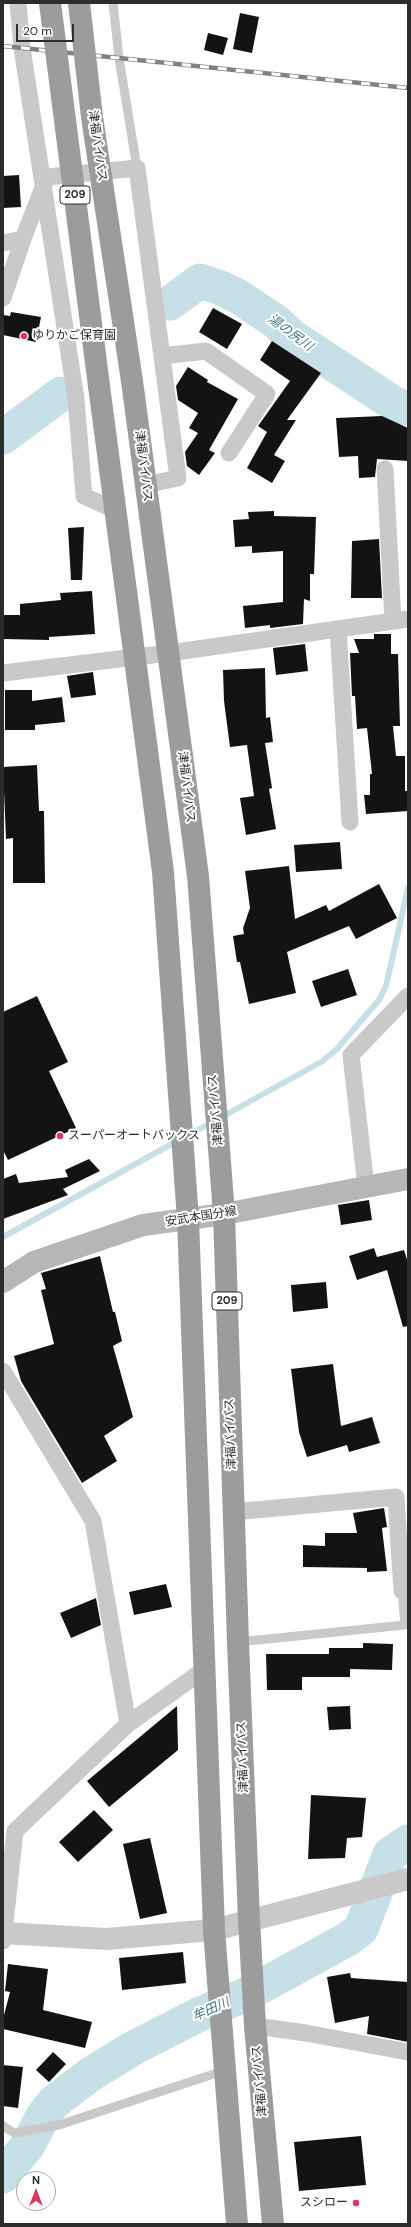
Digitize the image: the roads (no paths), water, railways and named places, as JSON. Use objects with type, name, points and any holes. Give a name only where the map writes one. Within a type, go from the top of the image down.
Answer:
[{"type":"highway","name":"209","points":[[50,3],[163,872],[188,1219],[214,1930],[223,2071],[237,2224]]},
{"type":"highway","name":"津福バイパス","points":[[80,3],[92,117],[132,381],[198,876],[224,1214],[233,1512],[255,2026],[273,2224]]},
{"type":"main road","name":"安武本国分線","points":[[3,1282],[34,1262],[143,1225],[224,1214],[408,1179]]},
{"type":"street","points":[[18,3],[22,48],[76,399],[84,496],[115,510]]},
{"type":"street","points":[[3,298],[22,239],[43,183],[47,177],[137,168],[178,478],[145,485]]},
{"type":"street","points":[[3,243],[22,239]]},
{"type":"street","points":[[162,356],[206,351],[267,394],[229,453]]},
{"type":"street","points":[[3,673],[169,653],[400,620],[385,469]]},
{"type":"street","points":[[338,629],[350,822]]},
{"type":"street","points":[[366,1187],[351,1055],[408,996]]},
{"type":"street","points":[[3,1371],[93,1521],[128,1724]]},
{"type":"street","points":[[233,1512],[396,1497],[405,1591]]},
{"type":"street","points":[[205,1669],[128,1724],[15,1831],[3,1936],[106,1939],[214,1930],[408,1879]]},
{"type":"street","points":[[255,2026],[306,2033],[408,2052]]},
{"type":"lane","points":[[113,3],[119,58],[137,168]]},
{"type":"lane","points":[[238,1642],[405,1624],[405,1591]]},
{"type":"lane","points":[[3,2126],[14,2133],[59,2125],[223,2071]]},
{"type":"waterway","name":"湯の尻川","points":[[170,303],[200,281],[221,288],[239,297],[275,321],[294,338],[396,405],[408,408]]},
{"type":"waterway","name":"湯の尻川","points":[[3,437],[61,394]]},
{"type":"waterway","points":[[220,1118],[321,1062],[336,1050],[379,1000],[386,986],[408,888]]},
{"type":"waterway","points":[[187,1136],[212,1122]]},
{"type":"waterway","points":[[3,1237],[179,1140]]},
{"type":"waterway","name":"牟田川","points":[[3,2176],[28,2145],[43,2116],[54,2102],[91,2074],[135,2047],[200,2014],[247,1994],[348,1939],[361,1929],[390,1854],[408,1842]]},
{"type":"railway","points":[[3,46],[408,88]]},
{"type":"place","name":"ゆりかご保育園","points":[[24,336]]},
{"type":"place","name":"スーパーオートバックス","points":[[60,1136]]},
{"type":"place","name":"スシロー","points":[[356,2203]]}]
